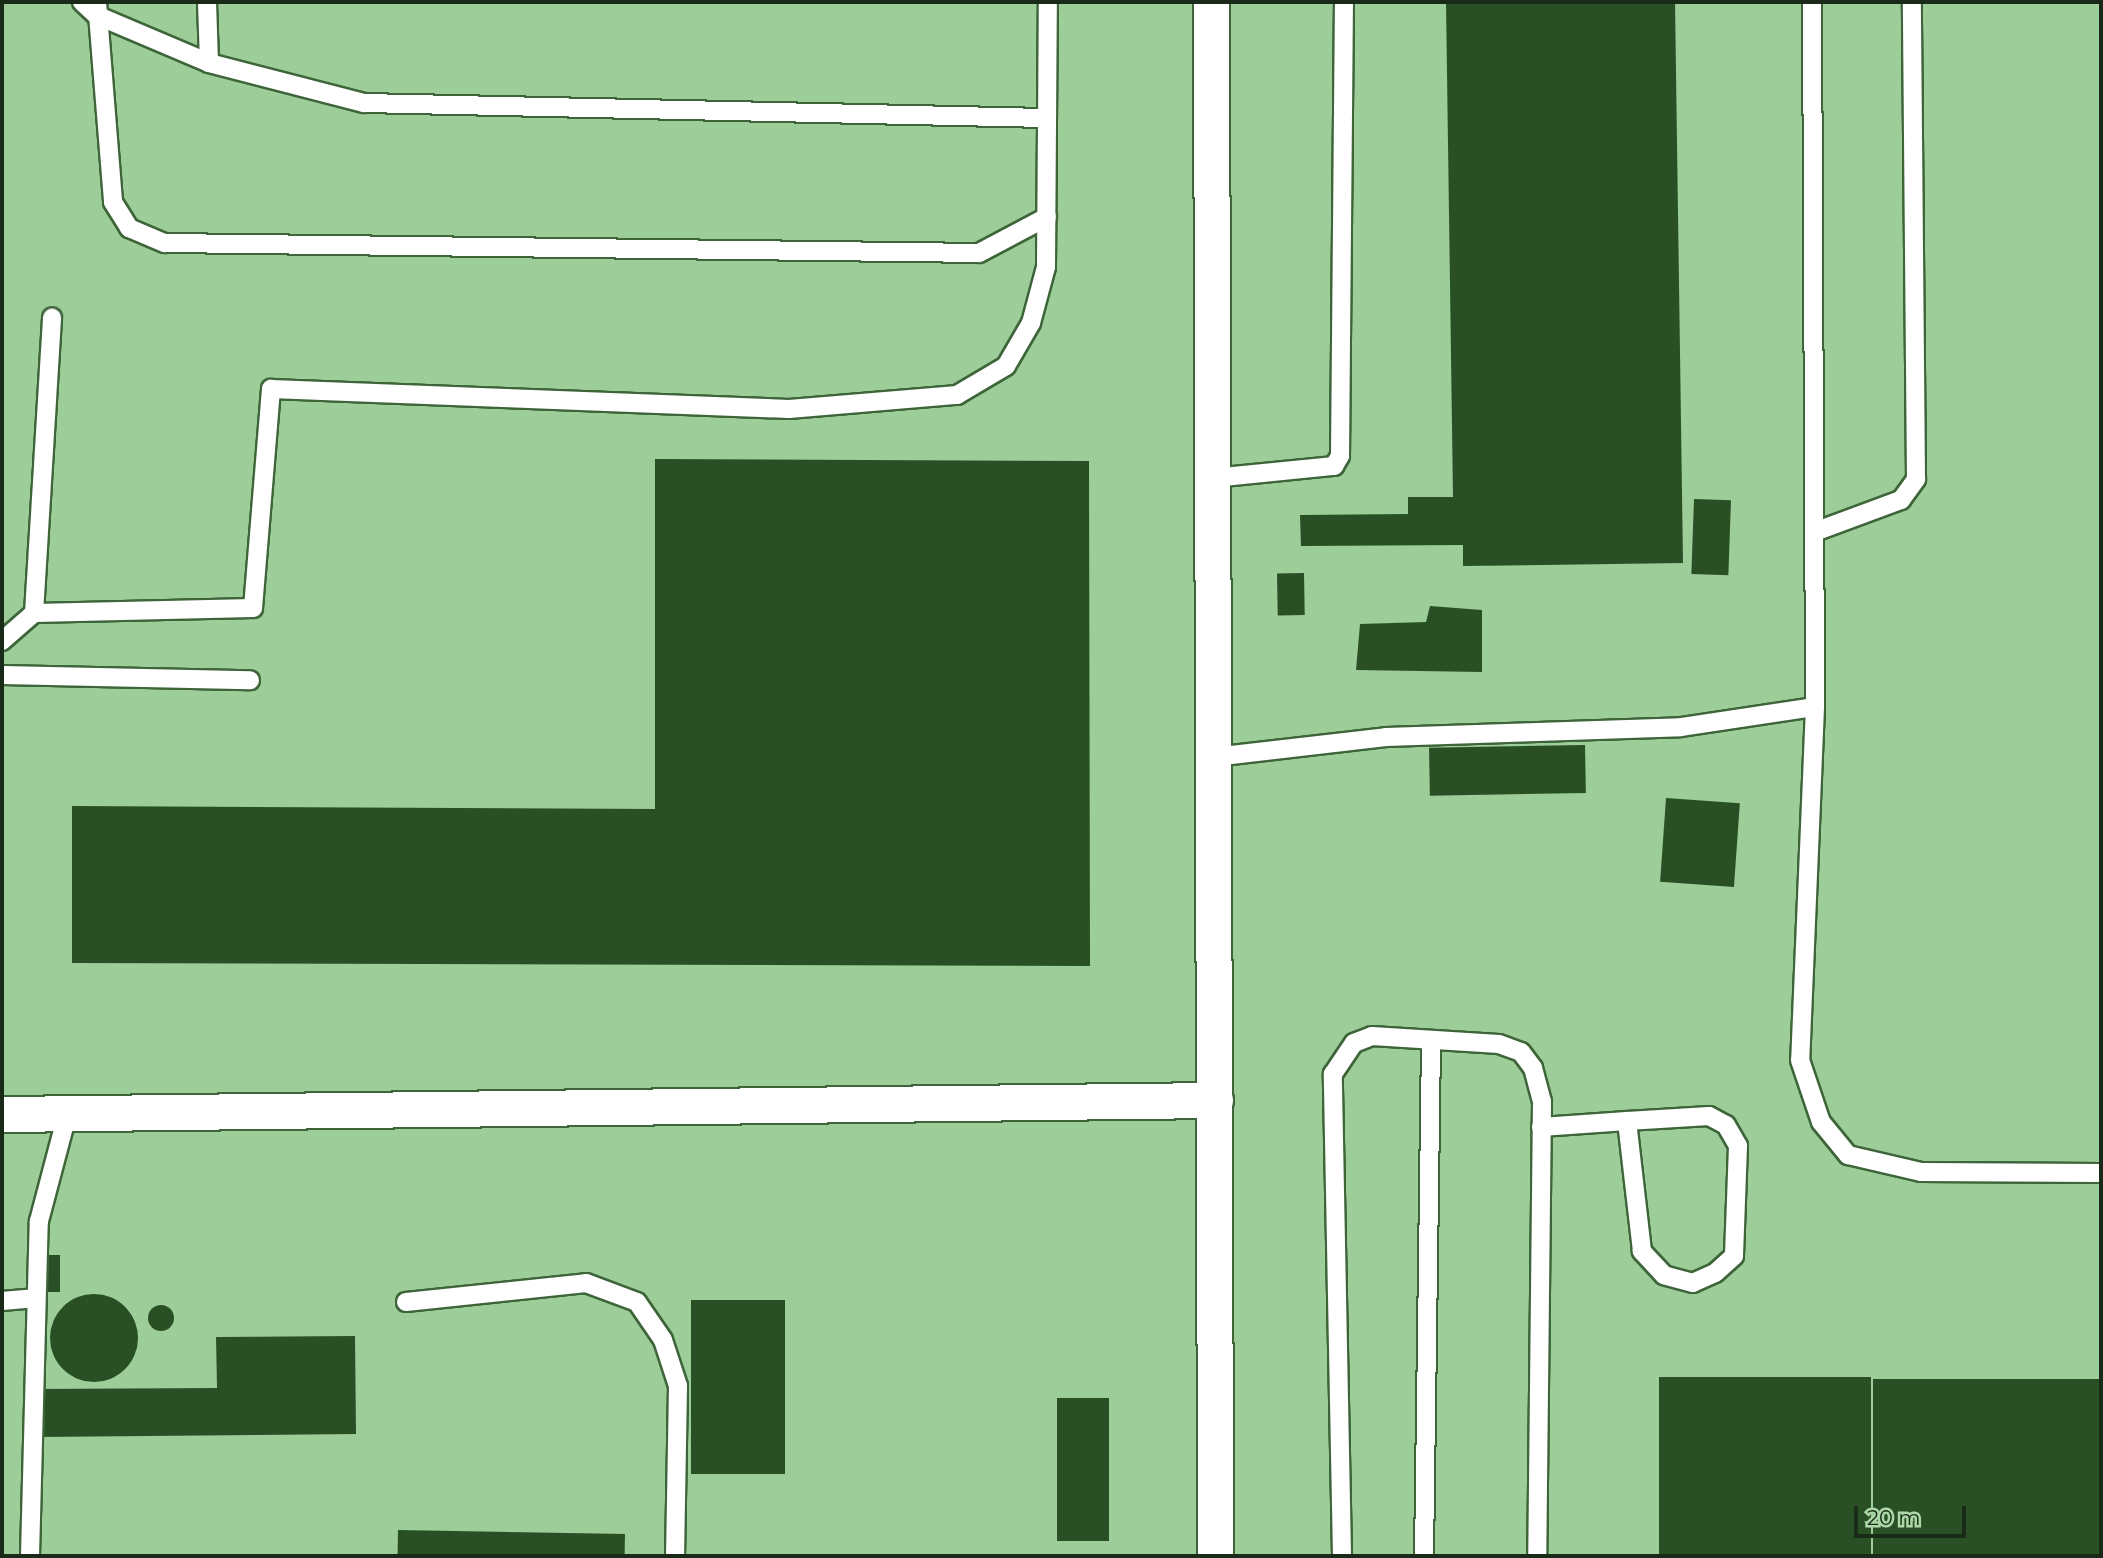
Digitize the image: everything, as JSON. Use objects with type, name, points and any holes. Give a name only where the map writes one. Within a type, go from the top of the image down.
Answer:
[{"type":"street","points":[[1211,2],[1214,1556]]},
{"type":"street","points":[[2,1114],[68,1111],[1215,1100]]},
{"type":"lane","points":[[82,2],[209,63],[364,103],[1047,118]]},
{"type":"lane","points":[[208,2],[209,63]]},
{"type":"lane","points":[[2,641],[34,613],[253,608],[271,389],[789,409],[957,395],[1006,366],[1031,323],[1046,267],[1048,2]]},
{"type":"lane","points":[[1213,478],[1334,466],[1340,456],[1345,2]]},
{"type":"lane","points":[[1812,2],[1817,531],[1815,707],[1800,1060],[1821,1122],[1848,1155],[1921,1172],[2101,1173]]},
{"type":"lane","points":[[1817,531],[1901,500],[1916,479],[1912,2]]},
{"type":"lane","points":[[96,8],[113,202],[129,228],[165,243],[979,253],[1047,217]]},
{"type":"lane","points":[[34,613],[52,318]]},
{"type":"lane","points":[[2,675],[250,680]]},
{"type":"lane","points":[[1214,757],[1386,737],[1681,727],[1815,707]]},
{"type":"lane","points":[[1342,1556],[1333,1074],[1354,1043],[1372,1036],[1499,1044],[1521,1052],[1533,1068],[1541,1127],[1537,1556]]},
{"type":"lane","points":[[1424,1556],[1431,1040]]},
{"type":"lane","points":[[30,1556],[34,1298],[39,1221],[68,1111]]},
{"type":"lane","points":[[1541,1127],[1627,1121],[1709,1116],[1726,1125],[1738,1146],[1734,1256],[1714,1273],[1693,1283],[1664,1275],[1642,1251],[1627,1121]]},
{"type":"lane","points":[[406,1302],[586,1283],[637,1302],[663,1340],[678,1386],[675,1556]]},
{"type":"lane","points":[[2,1301],[34,1298]]},
{"type":"shaded area","points":[[2,2],[2101,2],[2101,1556],[2,1556]]},
{"type":"building","points":[[1446,2],[1675,2],[1683,563],[1463,566],[1463,545],[1301,546],[1300,515],[1408,514],[1408,497],[1453,497]]},
{"type":"building","points":[[655,459],[1089,461],[1090,966],[72,963],[72,806],[655,809]]},
{"type":"building","points":[[1694,499],[1731,500],[1728,575],[1691,574]]},
{"type":"building","points":[[1277,573],[1304,573],[1305,615],[1278,615]]},
{"type":"building","points":[[1430,606],[1482,610],[1482,672],[1356,670],[1360,624],[1426,622]]},
{"type":"building","points":[[1585,745],[1586,793],[1430,796],[1429,748]]},
{"type":"building","points":[[1666,798],[1740,803],[1734,887],[1660,882]]},
{"type":"building","points":[[46,1255],[60,1255],[60,1292],[46,1292]]},
{"type":"building","points":[[94,1294],[111,1297],[125,1307],[135,1321],[138,1338],[135,1355],[125,1369],[111,1379],[94,1382],[77,1379],[63,1369],[53,1355],[50,1338],[53,1321],[63,1307],[77,1297]]},
{"type":"building","points":[[691,1300],[785,1300],[785,1474],[691,1474]]},
{"type":"building","points":[[161,1305],[171,1308],[174,1318],[171,1328],[161,1331],[151,1328],[148,1318],[151,1308]]},
{"type":"building","points":[[355,1336],[356,1434],[37,1437],[36,1389],[217,1388],[216,1337]]},
{"type":"building","points":[[1659,1377],[1871,1377],[1871,1556],[1659,1556]]},
{"type":"building","points":[[1873,1379],[2100,1379],[2100,1556],[1873,1556]]},
{"type":"building","points":[[1057,1398],[1109,1398],[1109,1541],[1057,1541]]},
{"type":"building","points":[[398,1530],[625,1534],[625,1556],[398,1556]]}]
